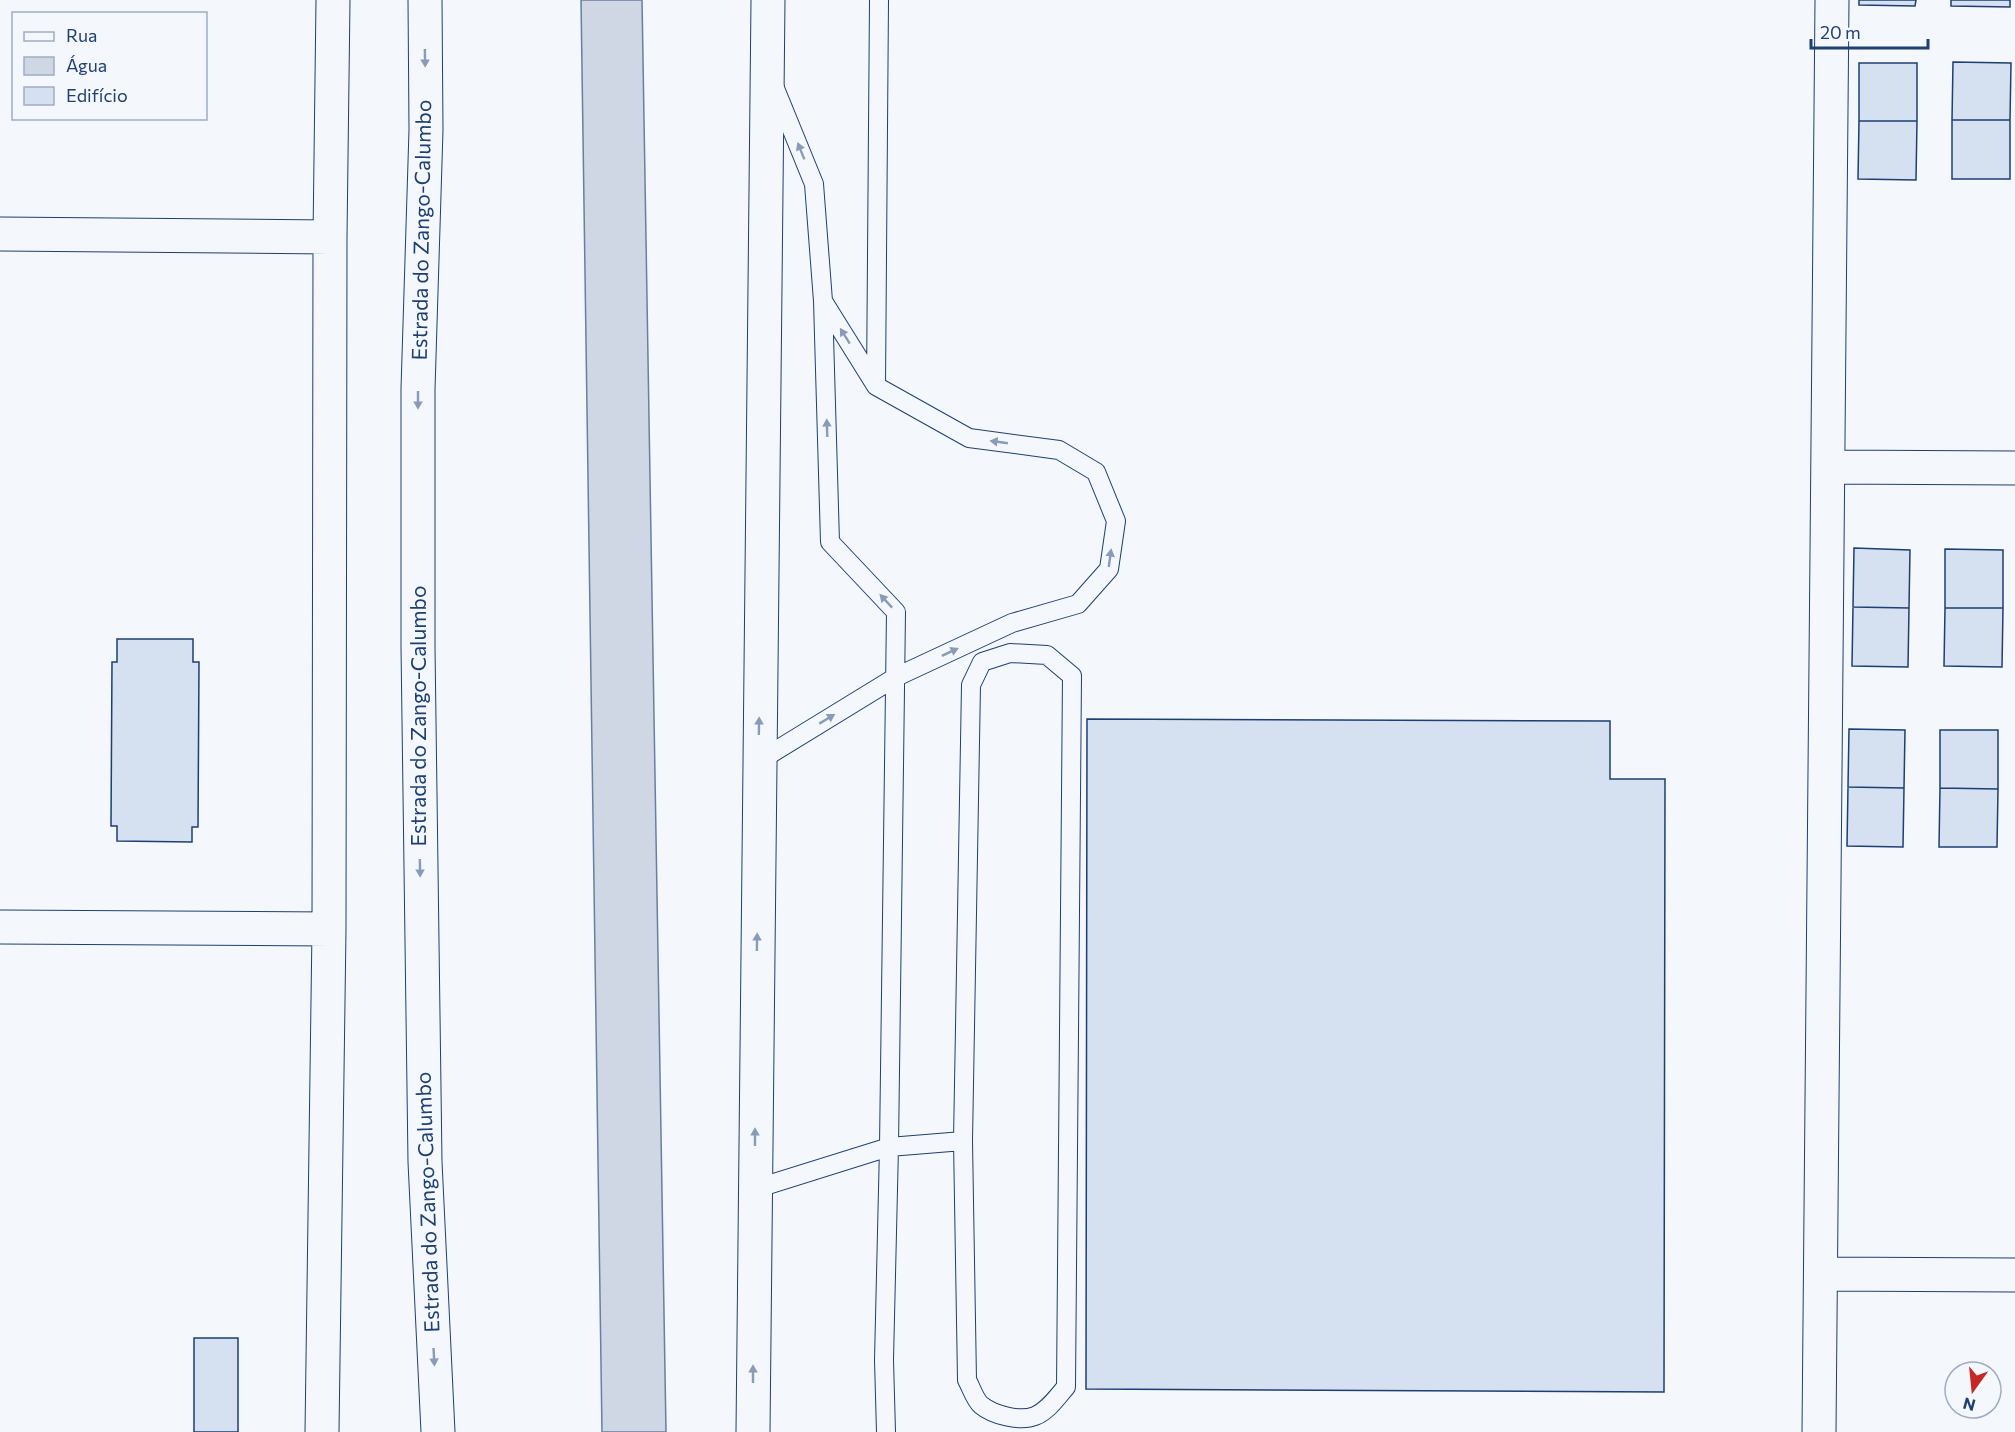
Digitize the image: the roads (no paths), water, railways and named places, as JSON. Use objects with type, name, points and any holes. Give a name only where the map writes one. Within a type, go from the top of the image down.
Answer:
[{"type":"street","points":[[322,1432],[329,928],[330,237],[333,0]]},
{"type":"street","name":"Estrada do Zango-Calumbo","points":[[425,0],[426,130],[418,390],[418,683],[425,1162],[438,1432]]},
{"type":"street","points":[[753,1432],[768,0]]},
{"type":"street","points":[[1819,1432],[1832,0]]},
{"type":"street","points":[[0,234],[330,237]]},
{"type":"street","points":[[1828,467],[2015,468]]},
{"type":"street","points":[[0,927],[329,928]]},
{"type":"street","points":[[1821,1274],[2015,1275]]},
{"type":"lane","points":[[876,386],[879,0]]},
{"type":"lane","points":[[767,69],[814,184],[823,301],[830,542],[896,612],[890,1147],[884,1360],[886,1432]]},
{"type":"lane","points":[[759,761],[896,677],[1012,623],[1078,604],[1109,569],[1116,521],[1096,472],[1059,450],[969,438],[876,386],[823,301]]},
{"type":"lane","points":[[1010,653],[1047,655],[1072,676],[1067,1335],[1066,1387],[1049,1406],[1035,1416],[1018,1418],[980,1405],[967,1380],[963,1141],[971,686],[982,662],[1010,653]]},
{"type":"lane","points":[[754,1189],[890,1147],[963,1141]]},
{"type":"water","points":[[581,0],[642,0],[666,1432],[602,1432]]}]
